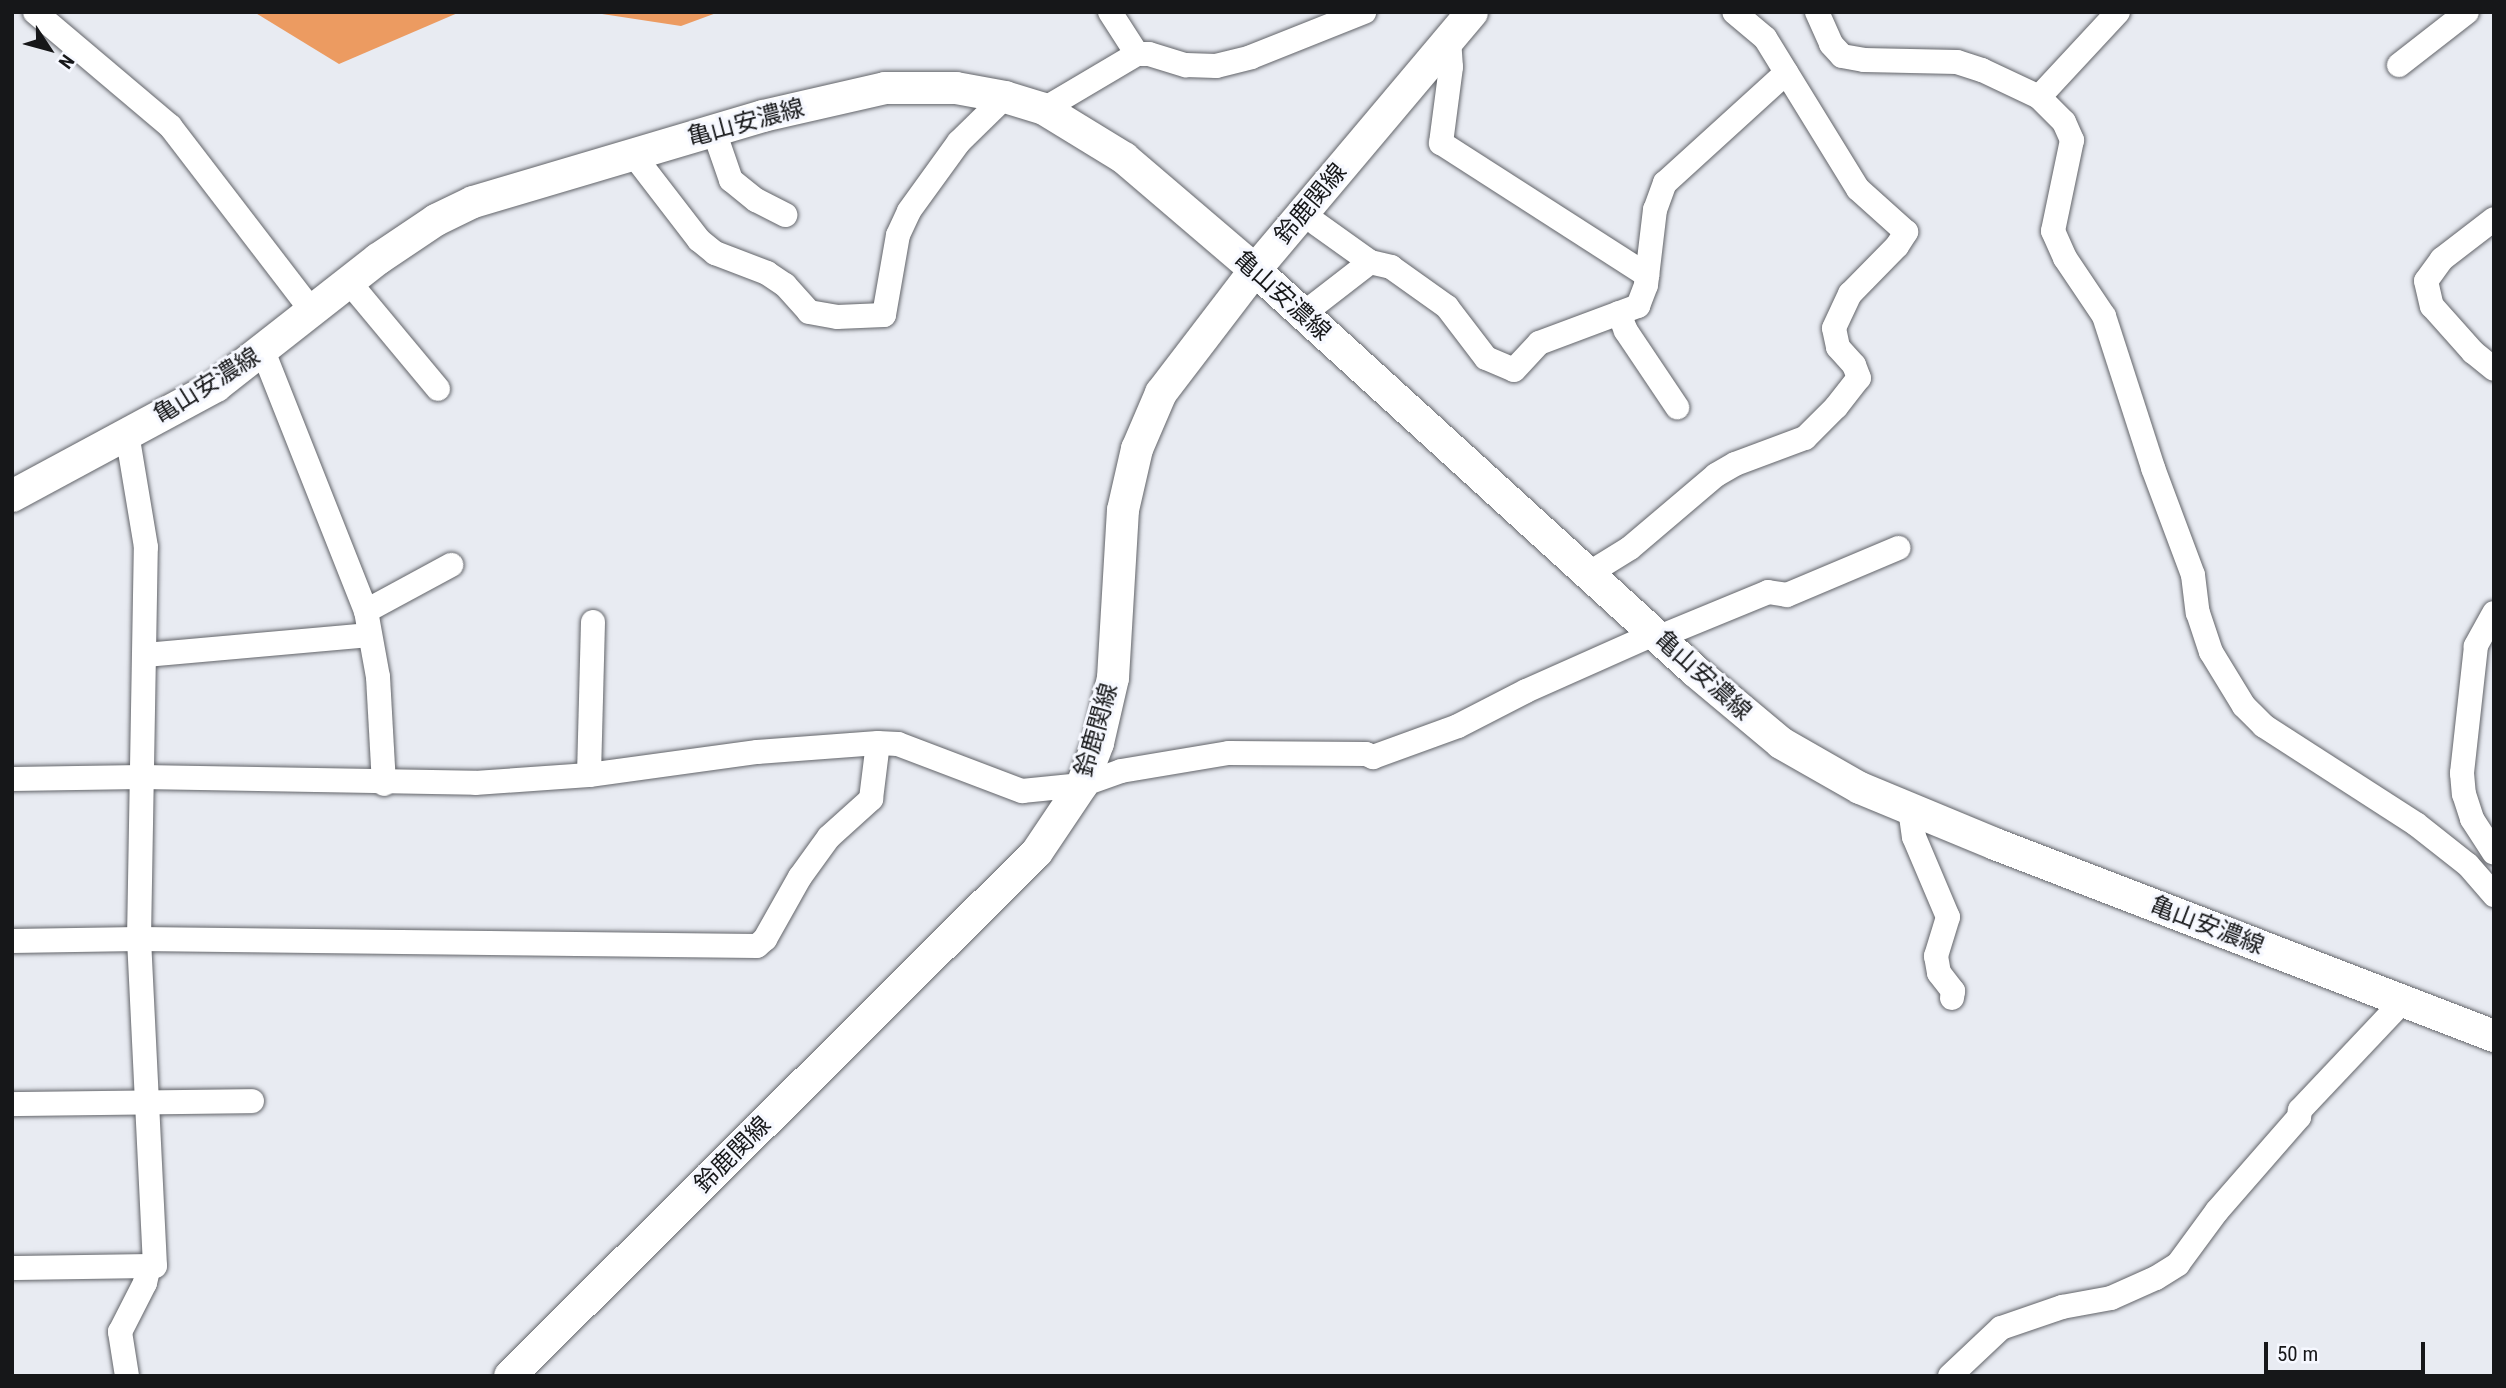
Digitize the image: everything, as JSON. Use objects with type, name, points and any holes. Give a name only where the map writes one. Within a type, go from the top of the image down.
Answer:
[{"type":"main road","name":"鈴鹿関線","points":[[510,1376],[982,911],[1037,852],[1082,786],[1098,743],[1114,678],[1122,510],[1138,449],[1161,393],[1255,270],[1472,12]]},
{"type":"main road","name":"亀山安濃線","points":[[12,496],[216,386],[410,237],[473,202],[763,116],[885,88],[956,88],[1005,97],[1044,108],[1124,158],[1255,270],[1588,574],[1782,743],[1833,775],[1910,808],[2402,1002],[2492,1031]]},
{"type":"street","points":[[35,12],[170,126],[312,311]]},
{"type":"street","points":[[1110,12],[1137,54]]},
{"type":"street","points":[[1044,108],[1137,54],[1149,54],[1186,65],[1216,66],[1251,57],[1364,12]]},
{"type":"street","points":[[1588,574],[1630,548],[1716,475],[1744,460],[1805,438],[1859,378],[1854,365],[1838,347],[1833,328],[1850,294],[1862,278],[1897,246],[1906,232],[1858,189],[1765,38],[1734,12]]},
{"type":"street","points":[[1817,12],[1830,44],[1842,56],[1864,60],[1957,62],[1982,69],[2039,97],[2064,122],[2072,140],[2053,231],[2065,258],[2104,316],[2153,468],[2193,575],[2198,613],[2211,652],[2244,706],[2264,726],[2416,824],[2468,864],[2494,895]]},
{"type":"street","points":[[2039,97],[2118,12]]},
{"type":"street","points":[[2399,65],[2468,12]]},
{"type":"street","points":[[1449,39],[1451,67],[1441,143],[1647,275]]},
{"type":"street","points":[[1317,224],[1370,262],[1391,267],[1447,307],[1486,358],[1514,370],[1539,343],[1638,306],[1647,275],[1655,210],[1665,183],[1786,73]]},
{"type":"street","points":[[632,153],[699,240],[715,253],[767,273],[785,285],[809,312],[837,317],[884,315],[898,235],[909,211],[959,142],[1005,97]]},
{"type":"street","points":[[714,131],[732,180],[756,200],[785,215]]},
{"type":"street","points":[[2494,219],[2442,258],[2426,281],[2432,306],[2473,352],[2494,369]]},
{"type":"street","points":[[1303,314],[1370,262]]},
{"type":"street","points":[[349,282],[438,389]]},
{"type":"street","points":[[1619,313],[1626,331],[1677,407]]},
{"type":"street","points":[[263,351],[368,623],[378,677],[384,784]]},
{"type":"street","points":[[12,1268],[155,1266],[139,939],[146,547],[127,435]]},
{"type":"street","points":[[12,779],[142,777],[384,784],[475,783],[589,775],[757,752],[878,743],[898,744],[1022,791],[1082,786],[1121,771],[1229,753],[1366,754],[1373,757],[1458,726],[1526,691],[1657,635],[1768,592],[1787,595],[1898,548]]},
{"type":"street","points":[[145,656],[368,623],[451,565]]},
{"type":"street","points":[[2494,613],[2476,646],[2462,773],[2464,794],[2472,819],[2494,853]]},
{"type":"street","points":[[589,775],[593,622]]},
{"type":"street","points":[[12,941],[139,939],[757,946],[765,939],[800,877],[829,837],[871,799],[878,743]]},
{"type":"street","points":[[1910,808],[1914,837],[1948,917],[1936,956],[1938,972],[1953,991],[1952,998]]},
{"type":"street","points":[[1950,1376],[2001,1328],[2062,1307],[2111,1298],[2178,1264],[2217,1211],[2299,1117],[2300,1110],[2402,1002]]},
{"type":"street","points":[[12,1104],[252,1101]]},
{"type":"street","points":[[127,1376],[120,1332],[145,1283],[149,1266]]},
{"type":"shaded area","points":[[254,12],[460,12],[339,64]]},
{"type":"shaded area","points":[[589,12],[719,12],[681,26]]}]
